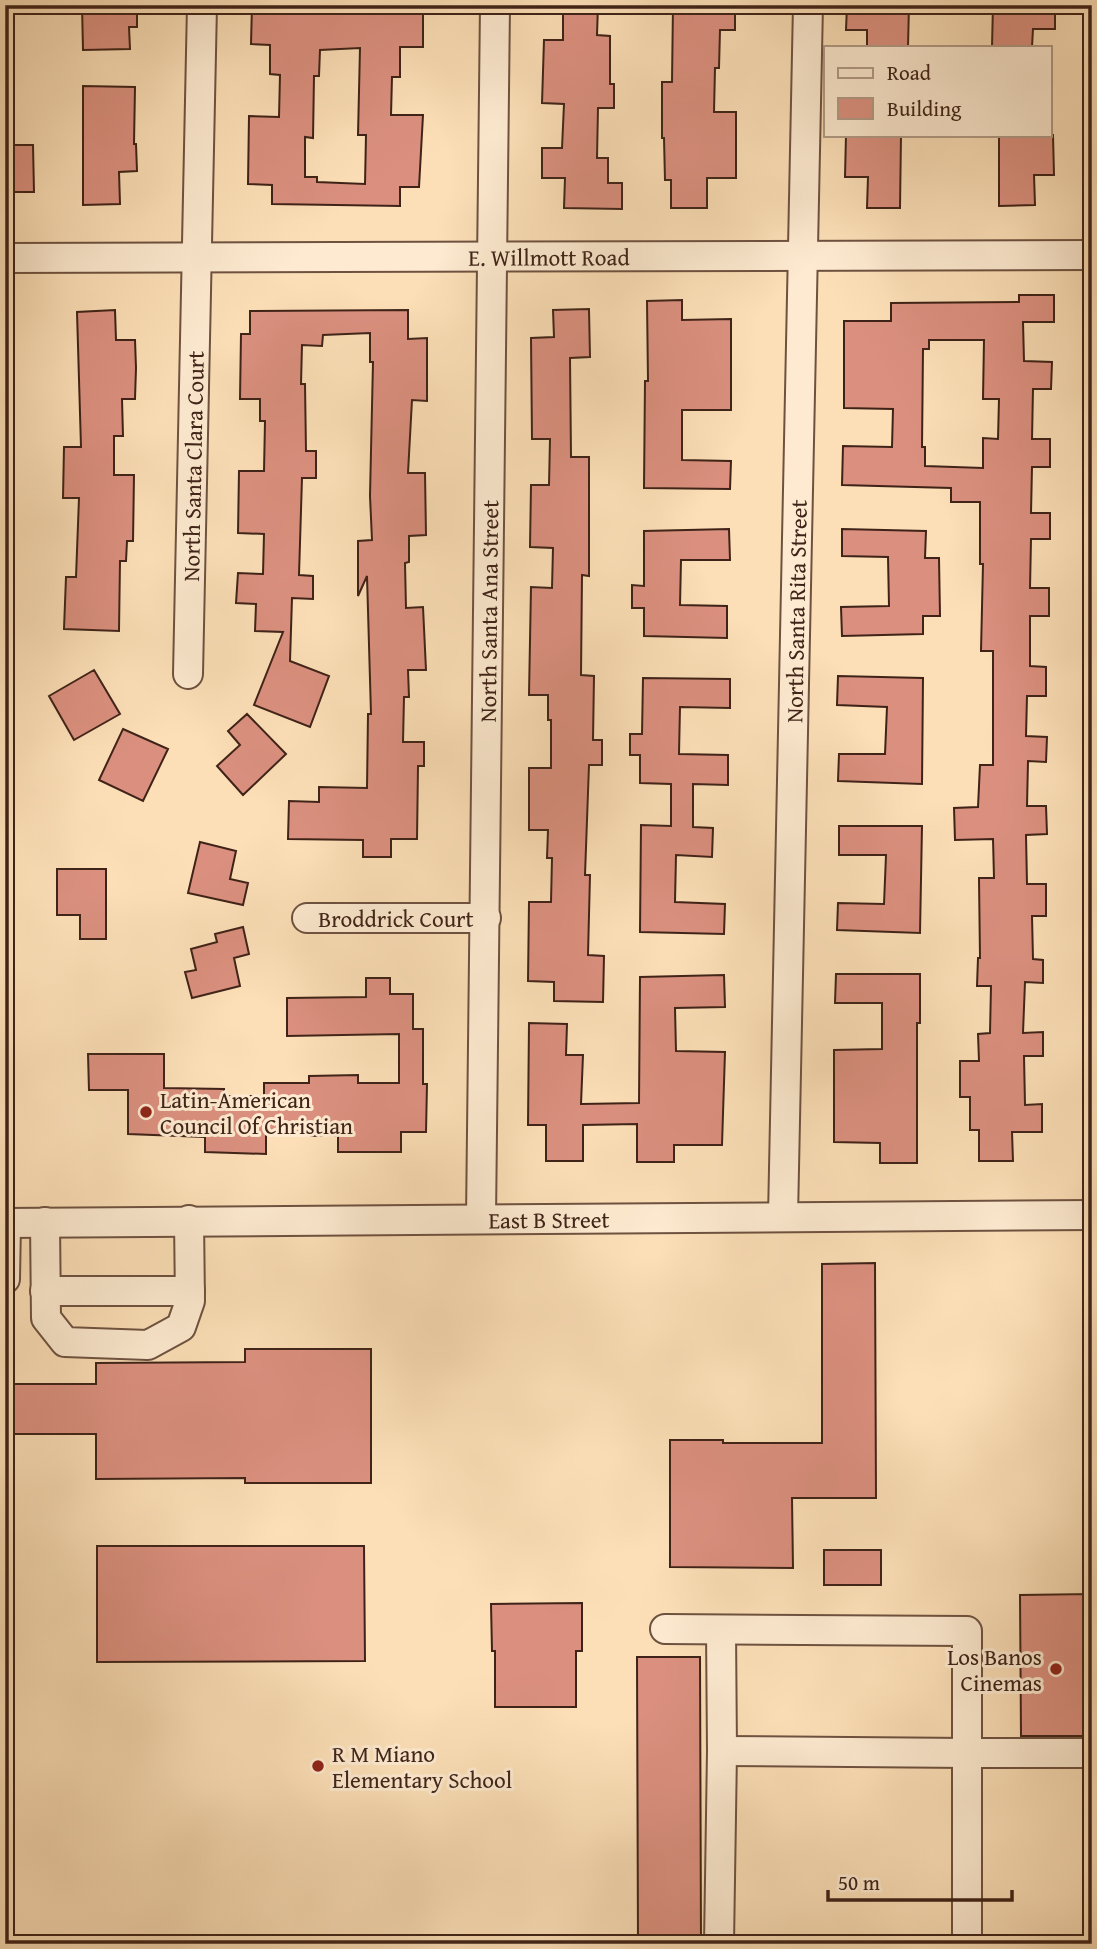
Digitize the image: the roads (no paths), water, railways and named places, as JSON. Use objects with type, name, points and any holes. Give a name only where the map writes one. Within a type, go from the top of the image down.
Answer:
[{"type":"street","name":"North Santa Clara Court","points":[[188,674],[202,5]]},
{"type":"street","name":"North Santa Ana Street","points":[[481,1218],[495,5]]},
{"type":"street","name":"North Santa Rita Street","points":[[783,1217],[808,5]]},
{"type":"street","name":"E. Willmott Road","points":[[5,258],[1092,255]]},
{"type":"street","name":"Broddrick Court","points":[[307,918],[486,918]]},
{"type":"street","name":"East B Street","points":[[6,1223],[1092,1215]]},
{"type":"street","points":[[45,1222],[46,1318],[65,1342],[148,1345],[181,1327],[190,1301],[189,1220]]},
{"type":"street","points":[[5,1279],[6,1223]]},
{"type":"street","points":[[45,1291],[190,1291]]},
{"type":"street","points":[[665,1629],[967,1631],[967,1944]]},
{"type":"street","points":[[719,1944],[721,1630]]},
{"type":"street","points":[[722,1751],[1092,1753]]},
{"type":"place","name":"Latin-American Council Of Christian","points":[[146,1112]]},
{"type":"place","name":"Los Banos Cinemas","points":[[1056,1669]]},
{"type":"place","name":"R M Miano Elementary School","points":[[318,1766]]}]
